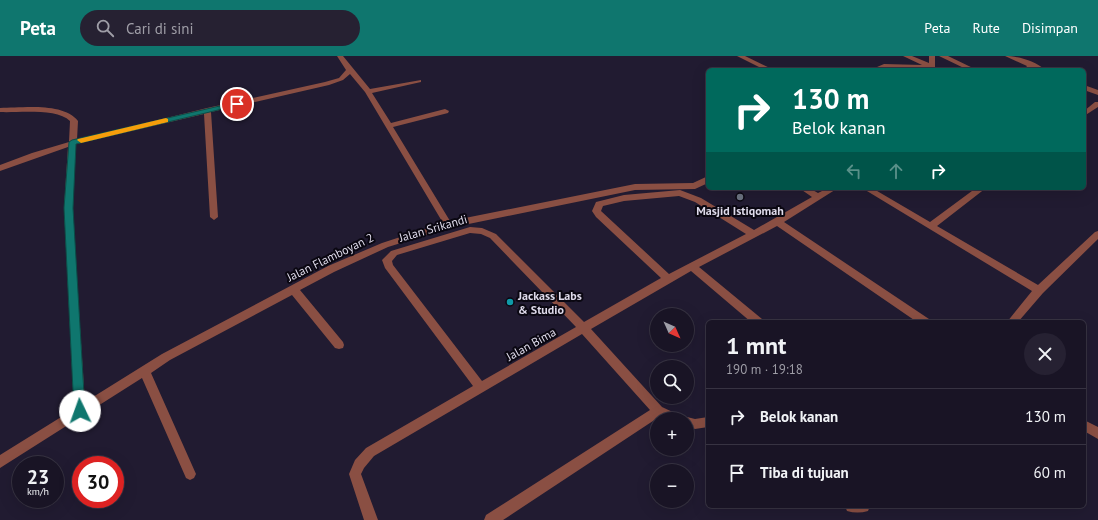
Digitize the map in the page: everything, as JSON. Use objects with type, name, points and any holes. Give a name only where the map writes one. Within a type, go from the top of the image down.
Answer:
[{"type":"street","points":[[340,56],[349,71],[362,82],[448,225]]},
{"type":"street","points":[[740,56],[767,68]]},
{"type":"street","points":[[906,56],[932,67]]},
{"type":"street","points":[[932,56],[932,67]]},
{"type":"street","points":[[942,56],[969,68]]},
{"type":"street","points":[[1008,56],[1037,68]]},
{"type":"street","points":[[878,68],[884,66],[932,67]]},
{"type":"street","points":[[0,168],[72,142],[207,110],[327,84],[340,79],[349,71]]},
{"type":"street","points":[[368,92],[418,81]]},
{"type":"street","points":[[1086,88],[1098,93]]},
{"type":"street","points":[[1086,113],[1098,104]]},
{"type":"street","points":[[0,110],[64,113],[72,117],[74,121],[68,208],[80,411]]},
{"type":"street","points":[[207,110],[214,217]]},
{"type":"street","points":[[389,126],[445,111]]},
{"type":"street","name":"Jalan Flamboyan 2","points":[[0,462],[144,370],[203,336],[331,269],[385,245],[448,225],[635,188],[695,186],[706,180]]},
{"type":"street","points":[[806,190],[818,197]]},
{"type":"street","name":"Jalan Bima","points":[[372,520],[355,474],[364,457],[370,452],[668,279],[777,222],[830,190]]},
{"type":"street","points":[[869,190],[1039,290]]},
{"type":"street","points":[[930,226],[979,190]]},
{"type":"street","points":[[668,279],[598,215],[596,211],[599,204],[624,198],[680,193],[698,200],[753,234]]},
{"type":"street","points":[[777,222],[922,320]]},
{"type":"street","name":"Jalan Srikandi","points":[[480,387],[388,266],[387,260],[394,253],[470,230],[482,230],[488,232],[584,329]]},
{"type":"street","points":[[1014,320],[1039,290],[1098,234]]},
{"type":"street","points":[[692,267],[756,320]]},
{"type":"street","points":[[293,289],[339,345]]},
{"type":"street","points":[[492,520],[658,411],[584,329]]},
{"type":"street","points":[[144,370],[190,474]]},
{"type":"street","points":[[694,424],[706,422]]},
{"type":"street","points":[[1086,425],[1098,433]]},
{"type":"slow traffic","points":[[81,140],[166,120]]},
{"type":"place","name":"Masjid Istiqomah","points":[[740,197]]},
{"type":"place","name":"Jackass Labs & Studio","points":[[510,302]]},
{"type":"route","points":[[80,411],[68,208],[72,142],[237,104]]}]
